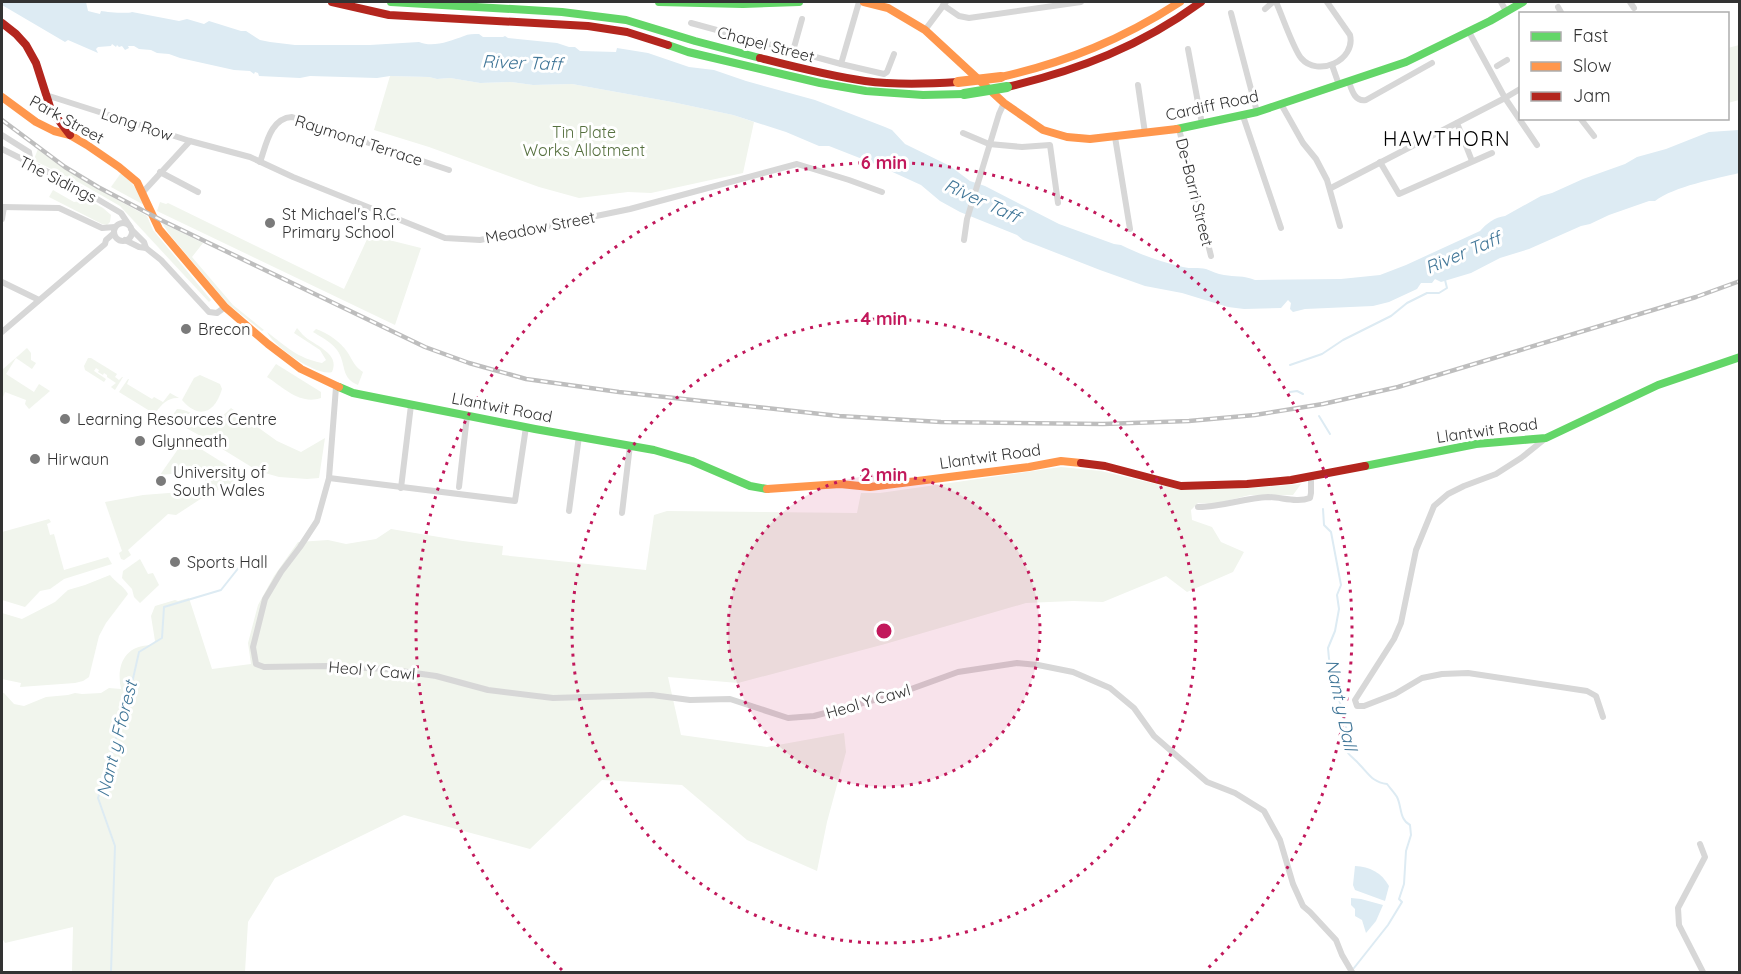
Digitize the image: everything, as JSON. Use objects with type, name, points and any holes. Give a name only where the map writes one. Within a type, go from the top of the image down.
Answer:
[{"type":"main road","points":[[332,2],[389,15],[588,26],[627,32],[688,52],[820,83],[866,91],[923,95],[964,94],[1007,87],[1072,70],[1111,55],[1166,26],[1201,2]]},
{"type":"main road","points":[[391,2],[562,12],[626,20],[695,41],[819,73],[867,81],[925,84],[1001,77],[1070,59],[1155,19],[1180,2]]},
{"type":"main road","points":[[659,2],[743,4],[799,2]]},
{"type":"main road","name":"Cardiff Road","points":[[864,2],[888,8],[925,30],[1004,103],[1031,123],[1067,138],[1090,139],[1179,129],[1257,112],[1406,62],[1469,32],[1503,6],[1523,2]]},
{"type":"main road","points":[[2,23],[26,45],[36,63],[51,110],[70,135]]},
{"type":"main road","name":"Park Street","points":[[2,97],[36,123],[70,135],[119,167],[136,182],[143,192]]},
{"type":"main road","points":[[36,123],[48,118],[51,110]]},
{"type":"main road","name":"Llantwit Road","points":[[143,192],[159,229],[225,307],[301,369],[336,387],[353,393],[411,405],[630,445],[682,457],[750,486],[765,489],[840,484],[870,487],[1061,461],[1105,466],[1181,486],[1263,483],[1311,477],[1476,444],[1546,438],[1658,385],[1740,357]]},
{"type":"street","points":[[841,64],[859,2]]},
{"type":"street","points":[[925,30],[945,3],[959,16],[969,18],[1082,2]]},
{"type":"street","points":[[1265,9],[1274,2],[1303,60],[1312,65],[1332,66],[1346,56],[1351,40],[1350,35],[1327,2]]},
{"type":"street","points":[[1630,2],[1634,8]]},
{"type":"street","points":[[1558,7],[1561,12]]},
{"type":"street","points":[[1231,13],[1257,112]]},
{"type":"street","points":[[793,51],[802,19]]},
{"type":"street","name":"Chapel Street","points":[[691,23],[885,74],[894,54]]},
{"type":"street","points":[[1469,32],[1492,68],[1505,98],[1519,119]]},
{"type":"street","points":[[1188,49],[1202,124]]},
{"type":"street","points":[[1492,68],[1507,60]]},
{"type":"street","points":[[1332,66],[1357,99],[1361,101],[1432,63]]},
{"type":"street","points":[[1138,85],[1145,133]]},
{"type":"street","points":[[1331,188],[1519,89]]},
{"type":"street","name":"Long Row","points":[[48,95],[190,141]]},
{"type":"street","points":[[964,240],[967,219],[989,144],[1004,103]]},
{"type":"street","points":[[1281,104],[1303,143],[1316,159],[1331,188],[1340,226]]},
{"type":"street","points":[[1243,116],[1281,228]]},
{"type":"street","name":"Raymond Terrace","points":[[260,162],[267,140],[278,122],[292,117],[449,170]]},
{"type":"street","points":[[1520,120],[1537,145]]},
{"type":"street","points":[[1582,120],[1594,136]]},
{"type":"street","points":[[1457,123],[1472,160]]},
{"type":"street","name":"De-Barri Street","points":[[1179,129],[1211,256]]},
{"type":"street","points":[[963,133],[989,144],[1022,147],[1050,145],[1058,203]]},
{"type":"street","name":"The Sidings","points":[[2,135],[29,152],[28,163]]},
{"type":"street","points":[[1114,137],[1130,229]]},
{"type":"street","points":[[143,192],[190,141]]},
{"type":"street","name":"Meadow Street","points":[[190,141],[250,157],[446,238],[480,240],[630,209],[797,164],[882,192]]},
{"type":"street","name":"The Sidings","points":[[2,149],[70,183],[121,213],[144,242],[146,248]]},
{"type":"street","points":[[1380,162],[1399,194],[1492,153]]},
{"type":"street","points":[[160,172],[198,192]]},
{"type":"street","points":[[2,219],[3,207],[59,208],[102,228],[115,228]]},
{"type":"street","name":"The Sidings","points":[[115,210],[115,228]]},
{"type":"street","points":[[2,332],[105,244],[121,223],[130,227],[131,236],[105,244]]},
{"type":"street","points":[[115,228],[116,238],[146,248],[161,260],[209,312],[217,313],[225,307]]},
{"type":"street","points":[[2,282],[39,300]]},
{"type":"street","points":[[336,387],[329,478],[515,501],[526,427]]},
{"type":"street","points":[[401,488],[411,405]]},
{"type":"street","points":[[459,487],[467,416]]},
{"type":"street","points":[[569,511],[579,436]]},
{"type":"street","points":[[1546,438],[1496,474],[1448,494],[1434,506],[1416,550],[1401,623],[1394,639],[1355,700],[1358,706],[1364,706],[1395,694],[1422,678],[1468,672],[1587,691],[1596,696],[1603,717]]},
{"type":"street","points":[[622,513],[630,445]]},
{"type":"street","points":[[1198,507],[1214,507],[1249,498],[1272,497],[1304,501],[1310,498],[1311,477]]},
{"type":"street","name":"Heol Y Cawl","points":[[329,478],[317,521],[265,599],[253,647],[256,664],[387,669],[435,676],[488,690],[553,698],[652,695],[690,700],[730,699],[789,718],[814,716],[900,693],[958,672],[1017,663],[1073,672],[1110,688],[1134,708],[1154,736],[1207,782],[1236,793],[1264,811],[1280,840],[1293,884],[1303,906],[1336,940],[1352,972]]},
{"type":"street","points":[[1700,844],[1705,857],[1678,908],[1679,925],[1703,972]]},
{"type":"green space","points":[[1739,45],[1739,100],[1729,103],[1729,48]]},
{"type":"green space","name":"Tin Plate Works Allotment","points":[[390,76],[450,78],[480,83],[572,84],[672,102],[733,115],[754,122],[743,173],[651,193],[628,192],[579,198],[539,187],[429,147],[374,130]]},
{"type":"green space","points":[[38,149],[96,188],[147,216],[153,230],[211,300],[209,302],[120,206],[37,162],[34,159]]},
{"type":"green space","points":[[121,173],[135,187],[144,205],[111,187]]},
{"type":"green space","points":[[53,190],[74,202],[80,201],[83,197],[103,208],[111,215],[110,222],[107,225],[102,224],[49,197]]},
{"type":"green space","points":[[160,202],[168,203],[344,289],[369,235],[421,248],[395,325],[157,211]]},
{"type":"green space","points":[[162,223],[203,243],[192,257],[233,305],[264,330],[262,331],[228,304]]},
{"type":"green space","points":[[297,328],[307,339],[325,350],[333,360],[332,372],[316,370],[296,359],[278,345],[267,332],[299,355],[322,363],[326,360],[320,350],[294,333]]},
{"type":"green space","points":[[316,329],[330,335],[338,342],[363,372],[358,385],[346,375],[337,350],[313,332]]},
{"type":"green space","points":[[27,348],[31,353],[31,360],[36,363],[32,369],[16,358],[6,374],[34,392],[39,384],[50,391],[29,409],[25,404],[26,400],[5,392],[2,400],[2,370]]},
{"type":"green space","points":[[88,358],[117,374],[115,377],[119,380],[123,377],[115,390],[111,387],[116,383],[104,373],[103,375],[98,372],[96,368],[94,371],[106,379],[104,382],[85,370],[84,366]]},
{"type":"green space","points":[[276,364],[321,392],[321,398],[313,400],[299,397],[267,377]]},
{"type":"green space","points":[[200,375],[220,384],[222,389],[215,404],[206,411],[200,412],[182,400],[194,378]]},
{"type":"green space","points":[[128,379],[127,384],[152,399],[154,397],[163,402],[170,393],[179,398],[168,400],[153,413],[119,392]]},
{"type":"green space","points":[[231,408],[277,441],[301,452],[325,438],[319,478],[279,477],[258,471],[170,419],[177,409],[193,414],[203,421],[213,422]]},
{"type":"green space","points":[[185,439],[236,471],[236,481],[202,498],[176,515],[168,514],[128,550],[131,555],[124,560],[121,559],[119,553],[122,551],[105,502],[143,495],[207,490],[204,471],[160,475]]},
{"type":"green space","points":[[1061,467],[1101,471],[1181,490],[1301,484],[1293,495],[1250,495],[1214,504],[1198,503],[1191,510],[1192,520],[1212,527],[1221,542],[1244,552],[1233,572],[1187,592],[1166,576],[1103,602],[1026,603],[738,683],[668,677],[681,735],[767,747],[844,733],[846,752],[827,822],[817,871],[747,840],[682,785],[602,780],[530,849],[404,815],[275,878],[248,922],[245,972],[72,972],[73,927],[5,943],[2,938],[2,693],[14,704],[24,706],[46,697],[75,693],[101,693],[109,688],[121,689],[120,672],[124,658],[135,649],[152,645],[155,641],[151,616],[155,606],[189,598],[212,669],[251,664],[248,643],[258,605],[274,576],[298,542],[328,540],[346,544],[376,539],[391,529],[503,546],[502,555],[646,570],[654,515],[667,511],[857,513],[861,493],[880,493]]},
{"type":"green space","points":[[49,519],[51,522],[47,524],[50,535],[54,534],[64,570],[108,557],[112,564],[64,579],[50,589],[40,591],[25,607],[2,600],[2,532]]},
{"type":"green space","points":[[140,559],[148,574],[153,573],[159,585],[140,603],[122,578],[123,571]]},
{"type":"green space","points":[[110,575],[128,594],[99,636],[89,677],[75,683],[20,687],[21,683],[2,679],[2,613],[22,619],[55,602],[68,590]]},
{"type":"water","name":"River Taff","points":[[2,2],[86,2],[88,11],[100,14],[101,11],[132,12],[179,21],[187,19],[204,24],[209,21],[246,31],[260,40],[295,45],[370,45],[419,42],[436,44],[479,34],[483,37],[505,36],[557,43],[575,47],[580,51],[616,52],[617,48],[648,53],[689,67],[714,70],[815,100],[885,127],[892,130],[905,144],[950,166],[970,181],[985,186],[1059,224],[1167,263],[1186,268],[1203,268],[1221,275],[1255,280],[1341,279],[1380,275],[1480,231],[1494,219],[1505,216],[1541,196],[1625,164],[1637,157],[1666,149],[1709,132],[1739,130],[1739,173],[1673,191],[1655,201],[1609,215],[1529,249],[1500,258],[1471,273],[1441,282],[1435,279],[1432,283],[1421,283],[1417,289],[1389,302],[1373,306],[1305,309],[1293,312],[1288,300],[1281,308],[1244,309],[1145,286],[1100,270],[960,212],[940,201],[921,185],[875,164],[829,146],[819,146],[786,132],[733,115],[572,84],[480,83],[450,78],[390,76],[300,78],[259,76],[255,72],[254,74],[250,71],[234,70],[134,46],[128,46],[129,48],[125,50],[122,46],[117,45],[116,47],[112,44],[98,47],[96,49],[98,53],[68,40],[65,42],[2,5]]},
{"type":"water","points":[[1355,866],[1370,869],[1382,877],[1389,886],[1385,901],[1355,890],[1353,885]]},
{"type":"water","points":[[1351,898],[1383,905],[1376,921],[1366,933],[1362,920],[1355,916]]},
{"type":"waterway","name":"River Taff","points":[[1290,365],[1322,354],[1343,340],[1391,316],[1407,303],[1427,293],[1439,293],[1447,288],[1445,280]]},
{"type":"waterway","points":[[1290,392],[1297,391],[1303,394]]},
{"type":"waterway","points":[[1319,416],[1330,434]]},
{"type":"waterway","name":"Nant y Dall","points":[[1323,509],[1324,525],[1331,532],[1341,585],[1337,595],[1339,609],[1335,631],[1328,648],[1349,739],[1348,753],[1371,777],[1387,784],[1397,797],[1401,813],[1410,825],[1411,835],[1406,851],[1404,884],[1399,899],[1402,902],[1388,925],[1354,968]]},
{"type":"waterway","name":"Nant y Fforest","points":[[111,972],[115,846],[98,798],[130,692],[139,652],[162,638],[164,607],[221,590],[240,566]]},
{"type":"railway","points":[[2,120],[65,167],[161,220],[425,347],[469,363],[526,379],[619,392],[839,416],[941,422],[1103,424],[1189,421],[1255,415],[1323,404],[1398,387],[1696,297],[1740,281]]},
{"type":"traffic: fast","points":[[391,2],[562,12],[626,20],[760,58]]},
{"type":"traffic: fast","points":[[659,2],[743,4],[799,2]]},
{"type":"traffic: fast","points":[[1177,129],[1257,112],[1406,62],[1490,21],[1523,2]]},
{"type":"traffic: fast","points":[[668,45],[688,52],[820,83],[866,91],[923,95],[964,94]]},
{"type":"traffic: fast","points":[[964,94],[1007,87]]},
{"type":"traffic: fast","points":[[1365,466],[1476,444],[1546,438],[1658,385],[1740,357]]},
{"type":"traffic: fast","points":[[339,387],[353,393],[654,450],[692,461],[750,486],[767,489]]},
{"type":"traffic: slow","points":[[864,2],[888,8],[925,30],[1004,103],[1043,130],[1067,137],[1090,139],[1177,129]]},
{"type":"traffic: slow","points":[[1001,77],[1049,64],[1094,48],[1180,2]]},
{"type":"traffic: slow","points":[[958,82],[1001,77]]},
{"type":"traffic: slow","points":[[2,97],[36,122],[54,131],[70,135],[87,145],[137,182],[159,229],[225,307],[301,369],[339,387]]},
{"type":"traffic: slow","points":[[767,489],[840,484],[870,487],[1061,461],[1081,463]]},
{"type":"traffic: jam","points":[[332,2],[389,15],[588,26],[627,32],[668,45]]},
{"type":"traffic: jam","points":[[1007,87],[1059,73],[1109,55],[1156,31],[1201,2]]},
{"type":"traffic: jam","points":[[2,23],[26,45],[36,63],[51,110],[70,135]]},
{"type":"traffic: jam","points":[[760,58],[865,81],[911,84],[958,82]]},
{"type":"traffic: jam","points":[[1081,463],[1105,466],[1181,486],[1291,480],[1365,466]]},
{"type":"place","name":"St Michael's R.C. Primary School","points":[[270,223]]},
{"type":"place","name":"Brecon","points":[[186,329]]},
{"type":"place","name":"Learning Resources Centre","points":[[65,419]]},
{"type":"place","name":"Glynneath","points":[[140,441]]},
{"type":"place","name":"Hirwaun","points":[[35,459]]},
{"type":"place","name":"University of South Wales","points":[[161,481]]},
{"type":"place","name":"Sports Hall","points":[[175,562]]},
{"type":"district","name":"HAWTHORN","points":[[1447,139]]}]
